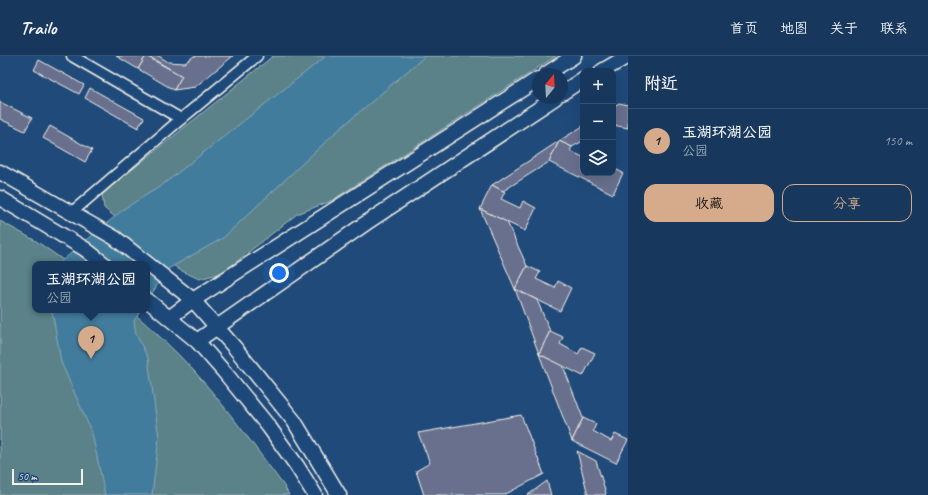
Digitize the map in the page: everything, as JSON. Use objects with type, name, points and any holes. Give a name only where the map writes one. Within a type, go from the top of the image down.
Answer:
[{"type":"main road","points":[[555,68],[574,56]]},
{"type":"main road","points":[[598,68],[616,56]]},
{"type":"main road","points":[[607,68],[628,56]]},
{"type":"main road","points":[[568,90],[580,81]]},
{"type":"main road","points":[[169,318],[193,300],[532,83]]},
{"type":"main road","points":[[568,91],[580,84]]},
{"type":"main road","points":[[196,341],[366,223],[546,104]]},
{"type":"main road","points":[[0,172],[115,238],[144,261]]},
{"type":"main road","points":[[0,198],[85,249],[100,261]]},
{"type":"main road","points":[[150,266],[193,300],[235,348],[294,421],[339,495]]},
{"type":"main road","points":[[150,302],[196,341],[226,374],[269,427],[315,495]]},
{"type":"street","points":[[72,56],[181,119]]},
{"type":"street","points":[[71,213],[257,56]]},
{"type":"green space","points":[[273,56],[556,56],[537,68],[532,68],[532,71],[331,201],[297,214],[222,273],[199,279],[178,269],[104,208],[102,195]]},
{"type":"green space","points":[[0,221],[36,241],[65,261],[32,261],[32,313],[133,313],[171,347],[206,385],[251,442],[289,495],[0,495]]},
{"type":"water","points":[[326,56],[425,56],[335,133],[223,238],[168,269],[150,296],[150,261],[62,261],[125,208],[161,186]]},
{"type":"water","points":[[53,313],[139,313],[134,321],[136,334],[148,358],[159,438],[152,495],[105,495],[92,433],[61,362]]},
{"type":"building","points":[[116,56],[146,56],[138,69]]},
{"type":"building","points":[[146,56],[182,76],[174,90],[138,69]]},
{"type":"building","points":[[148,56],[159,56],[168,62],[185,63],[194,56],[233,56],[195,87],[174,90],[182,76]]},
{"type":"building","points":[[39,60],[84,85],[79,94],[34,70]]},
{"type":"building","points":[[90,88],[144,118],[138,128],[85,98]]},
{"type":"building","points":[[0,102],[32,118],[25,131],[0,119]]},
{"type":"building","points":[[619,103],[628,105],[628,128],[616,126],[616,105]]},
{"type":"building","points":[[50,126],[92,150],[85,162],[43,138]]},
{"type":"building","points":[[580,128],[580,143],[572,147],[559,141]]},
{"type":"building","points":[[559,141],[572,147],[570,151],[580,156],[580,176],[616,176],[616,170],[623,173],[613,194],[549,162]]},
{"type":"building","points":[[559,141],[549,162],[503,191],[492,185]]},
{"type":"building","points":[[492,185],[505,192],[501,199],[520,208],[523,201],[536,208],[525,231],[480,209]]},
{"type":"building","points":[[480,209],[507,222],[527,266],[515,289]]},
{"type":"building","points":[[527,266],[540,272],[536,279],[555,288],[558,281],[571,288],[560,311],[515,289]]},
{"type":"building","points":[[515,289],[537,300],[550,331],[539,354]]},
{"type":"building","points":[[550,331],[563,337],[560,344],[578,354],[582,347],[595,353],[583,376],[539,354]]},
{"type":"building","points":[[539,354],[563,366],[583,418],[572,441]]},
{"type":"building","points":[[521,415],[544,474],[504,495],[424,495],[416,471],[430,463],[418,433]]},
{"type":"building","points":[[583,418],[596,424],[593,431],[611,441],[615,434],[628,440],[616,463],[572,441]]},
{"type":"building","points":[[577,451],[596,461],[606,493],[605,495],[588,495]]},
{"type":"building","points":[[547,481],[551,495],[528,495]]},
{"type":"place","name":"玉湖环湖公园","points":[[91,359]]}]
